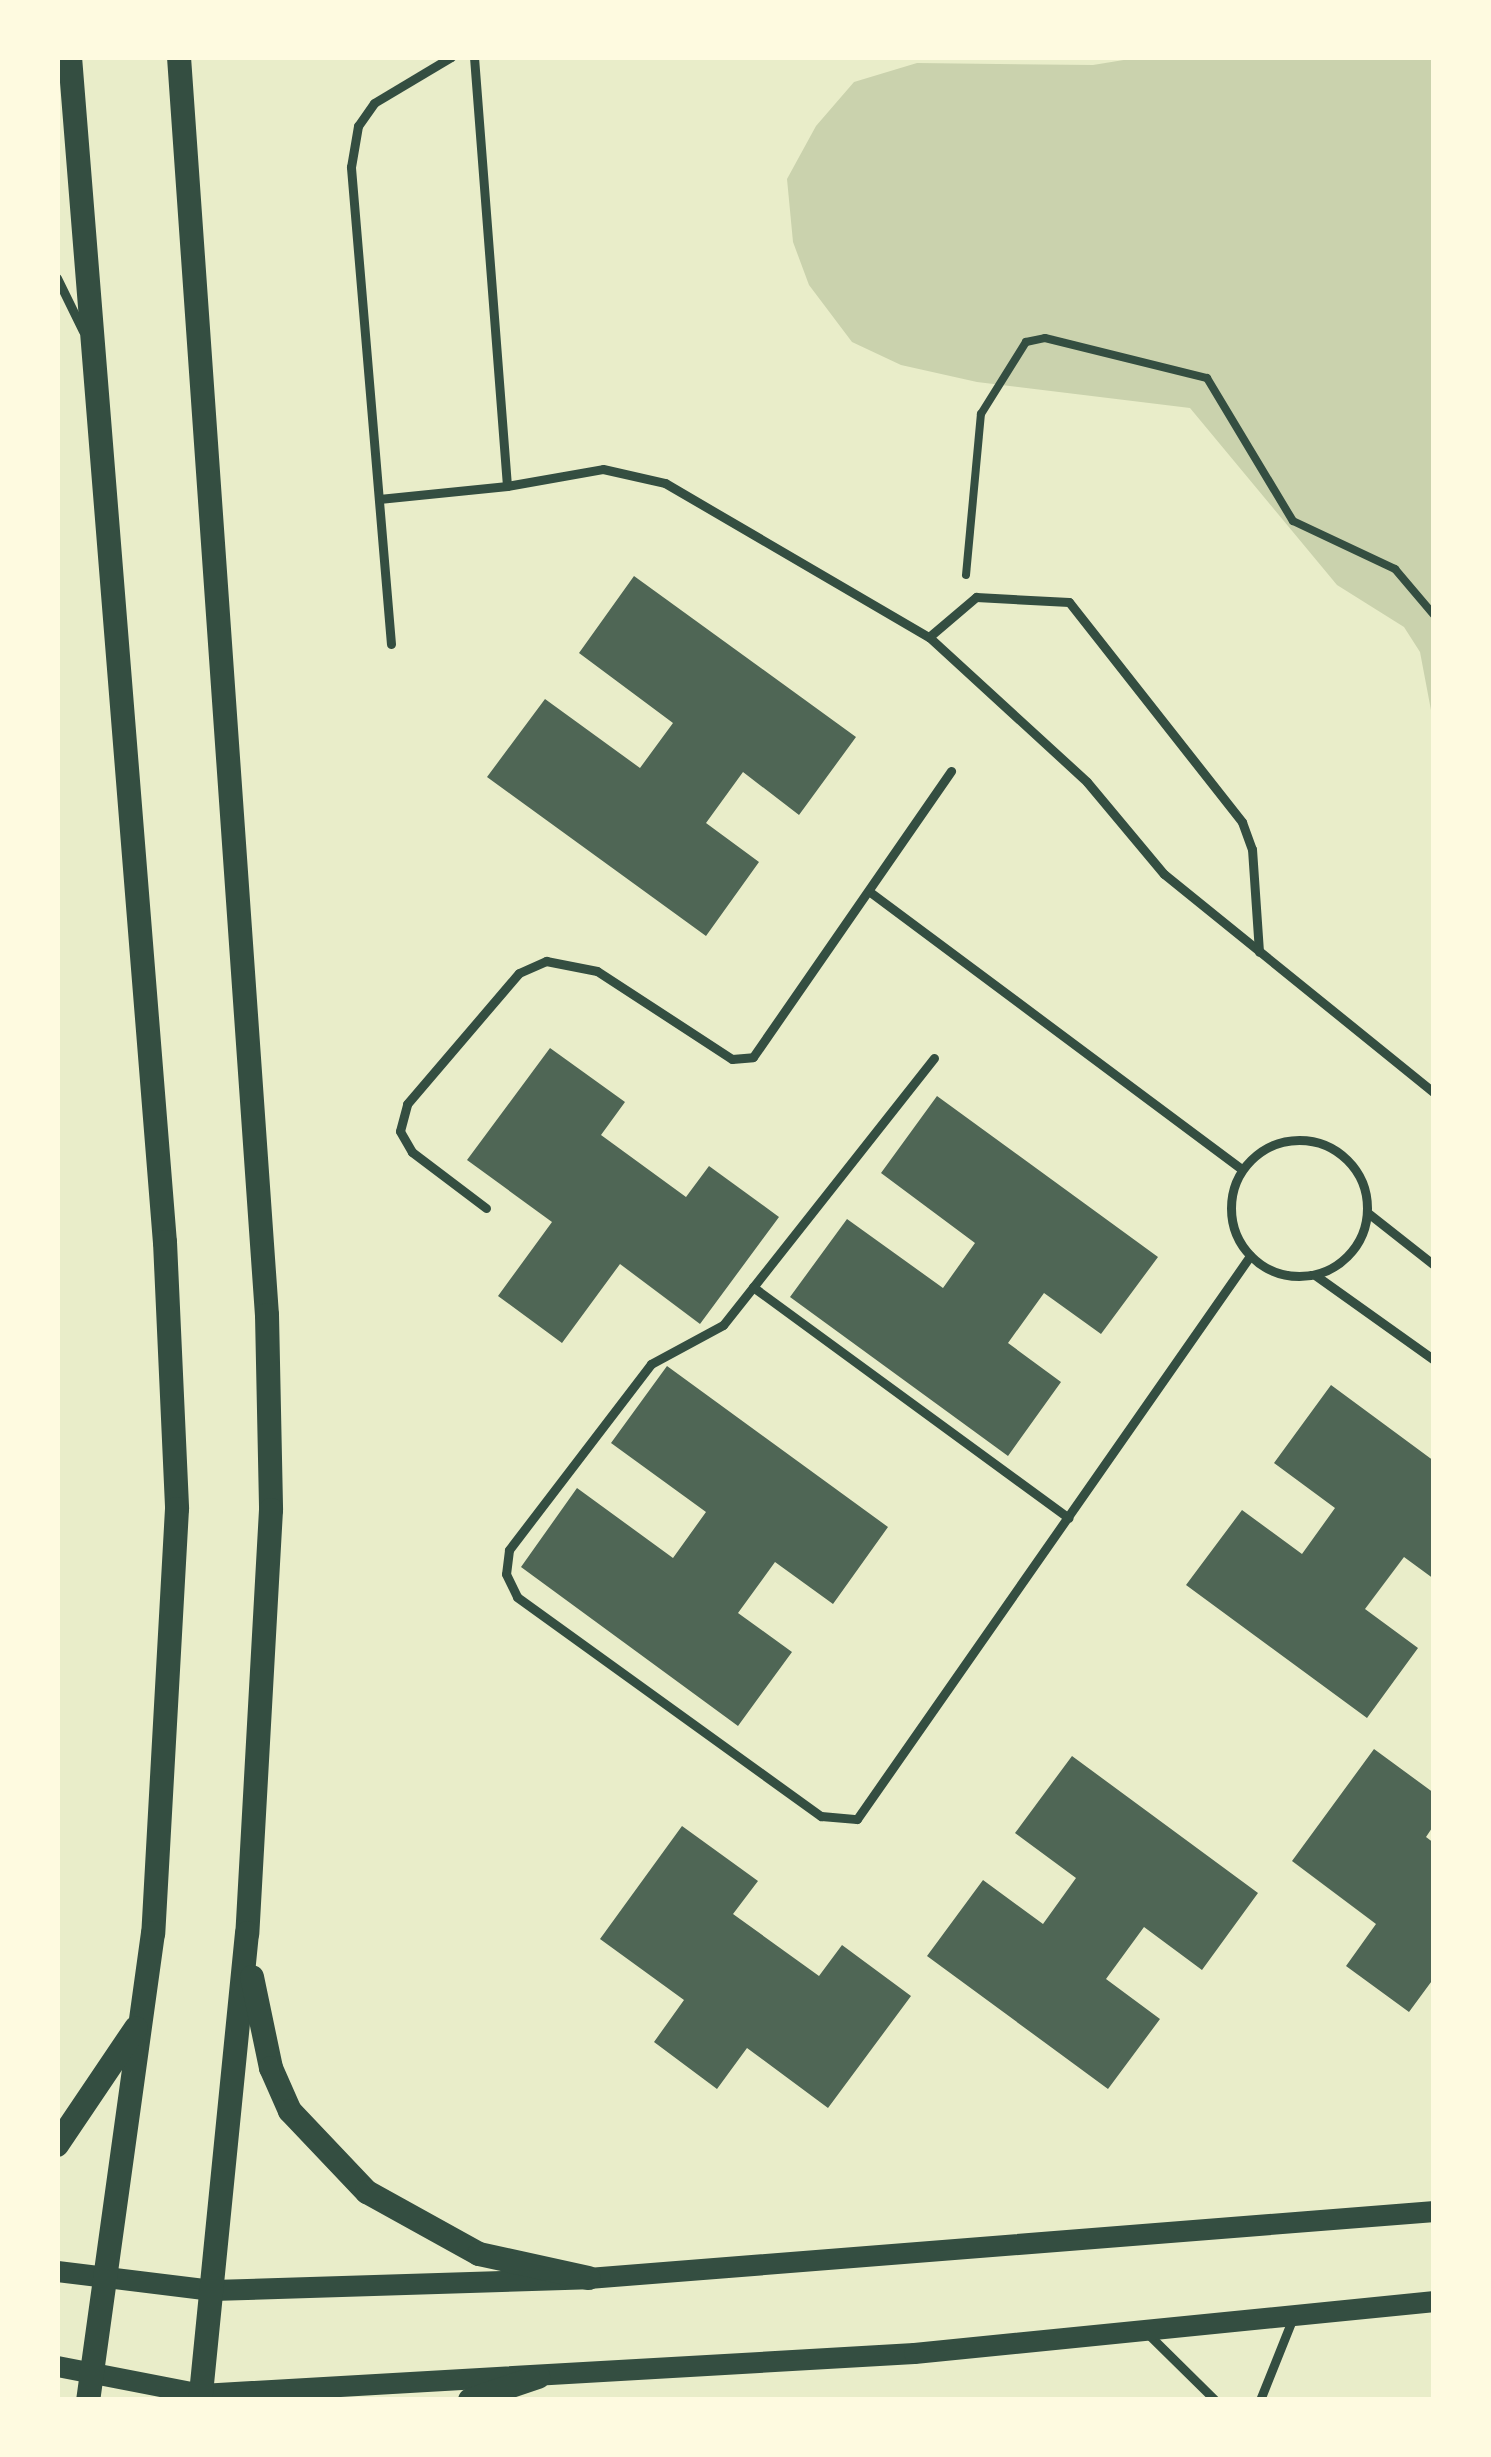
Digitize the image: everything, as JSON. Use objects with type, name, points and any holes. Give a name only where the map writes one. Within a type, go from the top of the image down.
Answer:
[{"type":"main road","points":[[70,57],[65,94],[94,352],[165,1242],[177,1509],[153,1933],[88,2400]]},
{"type":"main road","points":[[179,57],[268,1315],[271,1510],[247,1934],[201,2397]]},
{"type":"main road","points":[[247,1934],[271,2068],[290,2111],[322,2149],[367,2192],[418,2225],[479,2254],[588,2278]]},
{"type":"main road","points":[[57,2145],[140,2022]]},
{"type":"main road","points":[[470,2400],[538,2377]]},
{"type":"street","points":[[57,2271],[212,2290],[588,2278],[1434,2211]]},
{"type":"street","points":[[57,2366],[201,2397],[538,2377],[1144,2330],[1434,2301]]},
{"type":"lane","points":[[391,644],[351,167],[358,126],[374,103],[451,57]]},
{"type":"lane","points":[[474,57],[507,486]]},
{"type":"lane","points":[[57,278],[94,352]]},
{"type":"lane","points":[[379,500],[507,486],[603,469],[665,483],[929,637],[1087,782],[1164,874],[1434,1094]]},
{"type":"lane","points":[[929,637],[967,600],[1053,598],[1081,614],[1242,822],[1252,849],[1259,952]]},
{"type":"lane","points":[[486,1208],[412,1152],[400,1131],[407,1104],[519,973],[546,962],[597,970],[732,1059],[752,1057],[951,771]]},
{"type":"lane","points":[[870,892],[1242,1169]]},
{"type":"lane","points":[[934,1058],[722,1325],[651,1364],[508,1550],[506,1574],[517,1597],[838,1822],[857,1819],[1250,1256]]},
{"type":"lane","points":[[1368,1213],[1352,1252],[1316,1275],[1292,1277],[1250,1256],[1230,1214],[1242,1169],[1280,1142],[1324,1144],[1357,1172],[1368,1213],[1434,1265]]},
{"type":"lane","points":[[1316,1275],[1434,1360]]},
{"type":"lane","points":[[753,1287],[1070,1518]]},
{"type":"lane","points":[[1260,2400],[1294,2315]]},
{"type":"lane","points":[[1144,2330],[1215,2400]]},
{"type":"path","points":[[967,600],[964,540],[980,414],[1026,342],[1045,338],[1207,379],[1293,521],[1396,568],[1434,615]]},
{"type":"green space","points":[[1142,57],[1434,57],[1434,726],[1420,652],[1404,627],[1337,585],[1190,408],[977,382],[901,365],[852,342],[809,285],[793,242],[787,179],[816,126],[854,82],[917,63],[1093,65]]},
{"type":"building","points":[[634,576],[856,737],[799,815],[743,772],[706,823],[759,862],[706,936],[487,777],[545,699],[640,768],[673,723],[579,653]]},
{"type":"building","points":[[550,1048],[625,1102],[601,1135],[686,1197],[709,1166],[779,1217],[700,1324],[620,1264],[562,1343],[498,1296],[552,1222],[467,1160]]},
{"type":"building","points":[[937,1096],[1158,1257],[1101,1334],[1044,1293],[1008,1343],[1061,1382],[1008,1456],[790,1297],[847,1219],[943,1288],[975,1243],[881,1173]]},
{"type":"building","points":[[667,1366],[888,1527],[833,1604],[775,1562],[738,1613],[792,1652],[738,1726],[521,1567],[577,1488],[673,1558],[706,1512],[611,1443]]},
{"type":"building","points":[[1331,1385],[1434,1461],[1434,1579],[1404,1557],[1365,1609],[1418,1648],[1367,1718],[1186,1585],[1242,1510],[1302,1554],[1335,1508],[1274,1463]]},
{"type":"building","points":[[1374,1749],[1434,1793],[1434,1825],[1426,1837],[1434,1843],[1434,1978],[1409,2012],[1346,1966],[1376,1924],[1292,1861]]},
{"type":"building","points":[[1072,1756],[1258,1893],[1202,1970],[1144,1927],[1106,1979],[1160,2019],[1108,2089],[927,1956],[983,1880],[1043,1924],[1076,1878],[1015,1833]]},
{"type":"building","points":[[682,1826],[758,1881],[733,1914],[819,1976],[842,1945],[911,1996],[828,2108],[747,2048],[717,2089],[654,2042],[684,2000],[600,1939]]}]
